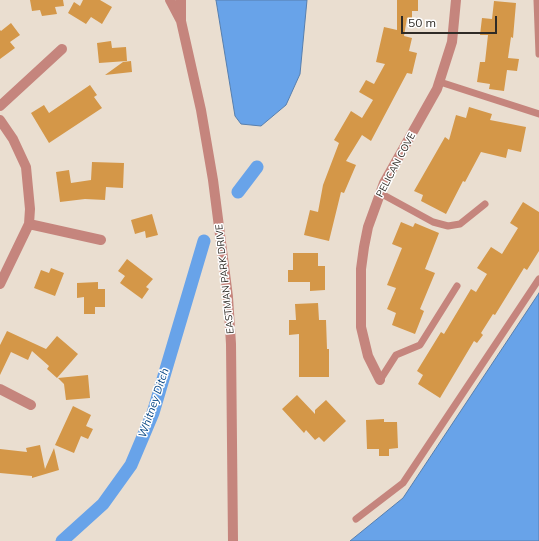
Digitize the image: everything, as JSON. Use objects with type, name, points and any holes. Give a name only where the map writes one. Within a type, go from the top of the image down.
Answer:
[{"type":"street","name":"EASTMAN PARK DRIVE","points":[[170,0],[181,21]]},
{"type":"street","name":"EASTMAN PARK DRIVE","points":[[181,0],[181,21],[201,110],[213,180],[228,297],[232,352],[233,541]]},
{"type":"street","name":"PELICAN COVE","points":[[380,380],[368,356],[362,327],[361,291],[364,247],[368,227],[380,193],[391,170],[430,104],[440,82],[452,42],[456,0]]},
{"type":"street","points":[[0,106],[62,49]]},
{"type":"street","points":[[0,120],[13,139],[26,168],[30,195],[29,224],[0,284]]},
{"type":"street","points":[[29,224],[101,240]]},
{"type":"street","points":[[0,389],[31,405]]},
{"type":"lane","points":[[537,0],[539,54]]},
{"type":"lane","points":[[440,82],[539,114]]},
{"type":"lane","points":[[380,193],[433,222],[448,226],[460,224],[485,204]]},
{"type":"lane","points":[[356,519],[403,483],[539,279]]},
{"type":"lane","points":[[380,380],[396,355],[420,345],[457,286]]},
{"type":"water","points":[[216,0],[307,0],[300,74],[286,105],[261,126],[241,124],[235,116]]},
{"type":"water","points":[[539,293],[539,541],[350,541],[403,498]]},
{"type":"building","points":[[30,0],[63,0],[64,6],[55,7],[57,14],[42,16],[40,10],[32,11]]},
{"type":"building","points":[[83,0],[100,0],[112,7],[102,24],[91,17],[86,24],[68,13],[74,2],[80,6]]},
{"type":"building","points":[[397,0],[418,0],[418,11],[412,11],[412,18],[407,18],[404,36],[412,38],[409,51],[417,53],[412,74],[407,73],[371,141],[362,135],[346,161],[356,165],[344,193],[341,192],[329,241],[304,235],[310,210],[318,212],[323,185],[339,143],[334,140],[351,111],[362,118],[373,100],[359,92],[366,80],[374,84],[385,64],[376,62],[384,27],[397,30]]},
{"type":"building","points":[[494,1],[516,3],[513,38],[511,37],[508,58],[519,59],[517,71],[507,70],[504,91],[489,89],[490,84],[477,82],[480,62],[485,62],[488,35],[480,35],[482,18],[492,19]]},
{"type":"building","points":[[11,23],[20,35],[10,42],[15,48],[0,59],[0,30],[1,31]]},
{"type":"building","points":[[111,41],[112,48],[126,47],[127,61],[99,63],[97,43]]},
{"type":"building","points":[[131,61],[132,72],[105,75],[123,62]]},
{"type":"building","points":[[90,85],[97,95],[94,97],[102,108],[49,143],[31,113],[44,105],[49,113]]},
{"type":"building","points":[[469,107],[492,114],[490,120],[526,127],[521,152],[508,149],[506,158],[481,152],[465,182],[463,181],[446,214],[421,201],[423,195],[414,191],[445,137],[449,140],[456,115],[466,118]]},
{"type":"building","points":[[92,162],[124,163],[123,188],[106,187],[105,200],[85,199],[60,202],[56,172],[69,170],[71,183],[91,180]]},
{"type":"building","points":[[523,202],[539,212],[539,251],[527,270],[524,268],[495,315],[493,314],[481,333],[483,335],[477,343],[474,341],[440,398],[418,384],[423,375],[417,371],[441,332],[444,334],[471,289],[476,292],[487,274],[477,268],[491,247],[502,254],[518,228],[510,223]]},
{"type":"building","points":[[152,214],[158,235],[146,238],[145,231],[135,234],[131,220]]},
{"type":"building","points":[[401,222],[413,227],[415,223],[439,233],[425,269],[435,273],[420,309],[424,311],[415,334],[392,325],[396,313],[387,309],[396,288],[387,285],[402,248],[392,244]]},
{"type":"building","points":[[293,253],[318,253],[318,266],[325,266],[325,290],[310,291],[310,282],[288,282],[288,270],[293,270]]},
{"type":"building","points":[[127,259],[153,279],[146,287],[149,289],[142,299],[120,283],[125,276],[118,271]]},
{"type":"building","points":[[51,268],[64,273],[55,296],[34,288],[41,270],[49,273]]},
{"type":"building","points":[[98,282],[98,289],[105,289],[105,307],[95,307],[95,314],[84,314],[84,297],[77,298],[77,283]]},
{"type":"building","points":[[318,303],[319,320],[326,320],[327,349],[329,349],[329,377],[299,377],[299,334],[289,335],[289,320],[296,320],[295,304]]},
{"type":"building","points":[[7,331],[46,349],[57,336],[78,354],[57,378],[47,369],[49,366],[32,351],[28,360],[11,352],[0,375],[0,345]]},
{"type":"building","points":[[88,375],[90,398],[66,400],[64,384],[58,378]]},
{"type":"building","points":[[297,395],[315,414],[315,410],[326,400],[346,421],[324,442],[319,437],[315,440],[306,430],[304,433],[282,409]]},
{"type":"building","points":[[73,406],[91,415],[86,426],[93,429],[88,439],[81,436],[74,453],[55,445]]},
{"type":"building","points":[[384,419],[384,422],[397,422],[398,448],[389,449],[389,456],[379,456],[379,449],[367,449],[366,420]]},
{"type":"building","points":[[40,445],[45,469],[54,448],[59,470],[32,478],[32,476],[0,473],[0,449],[27,452],[26,448]]},
{"type":"waterway","name":"Whitney Ditch","points":[[238,192],[257,167]]},
{"type":"waterway","name":"Whitney Ditch","points":[[62,541],[103,504],[131,465],[153,413],[204,241]]}]
